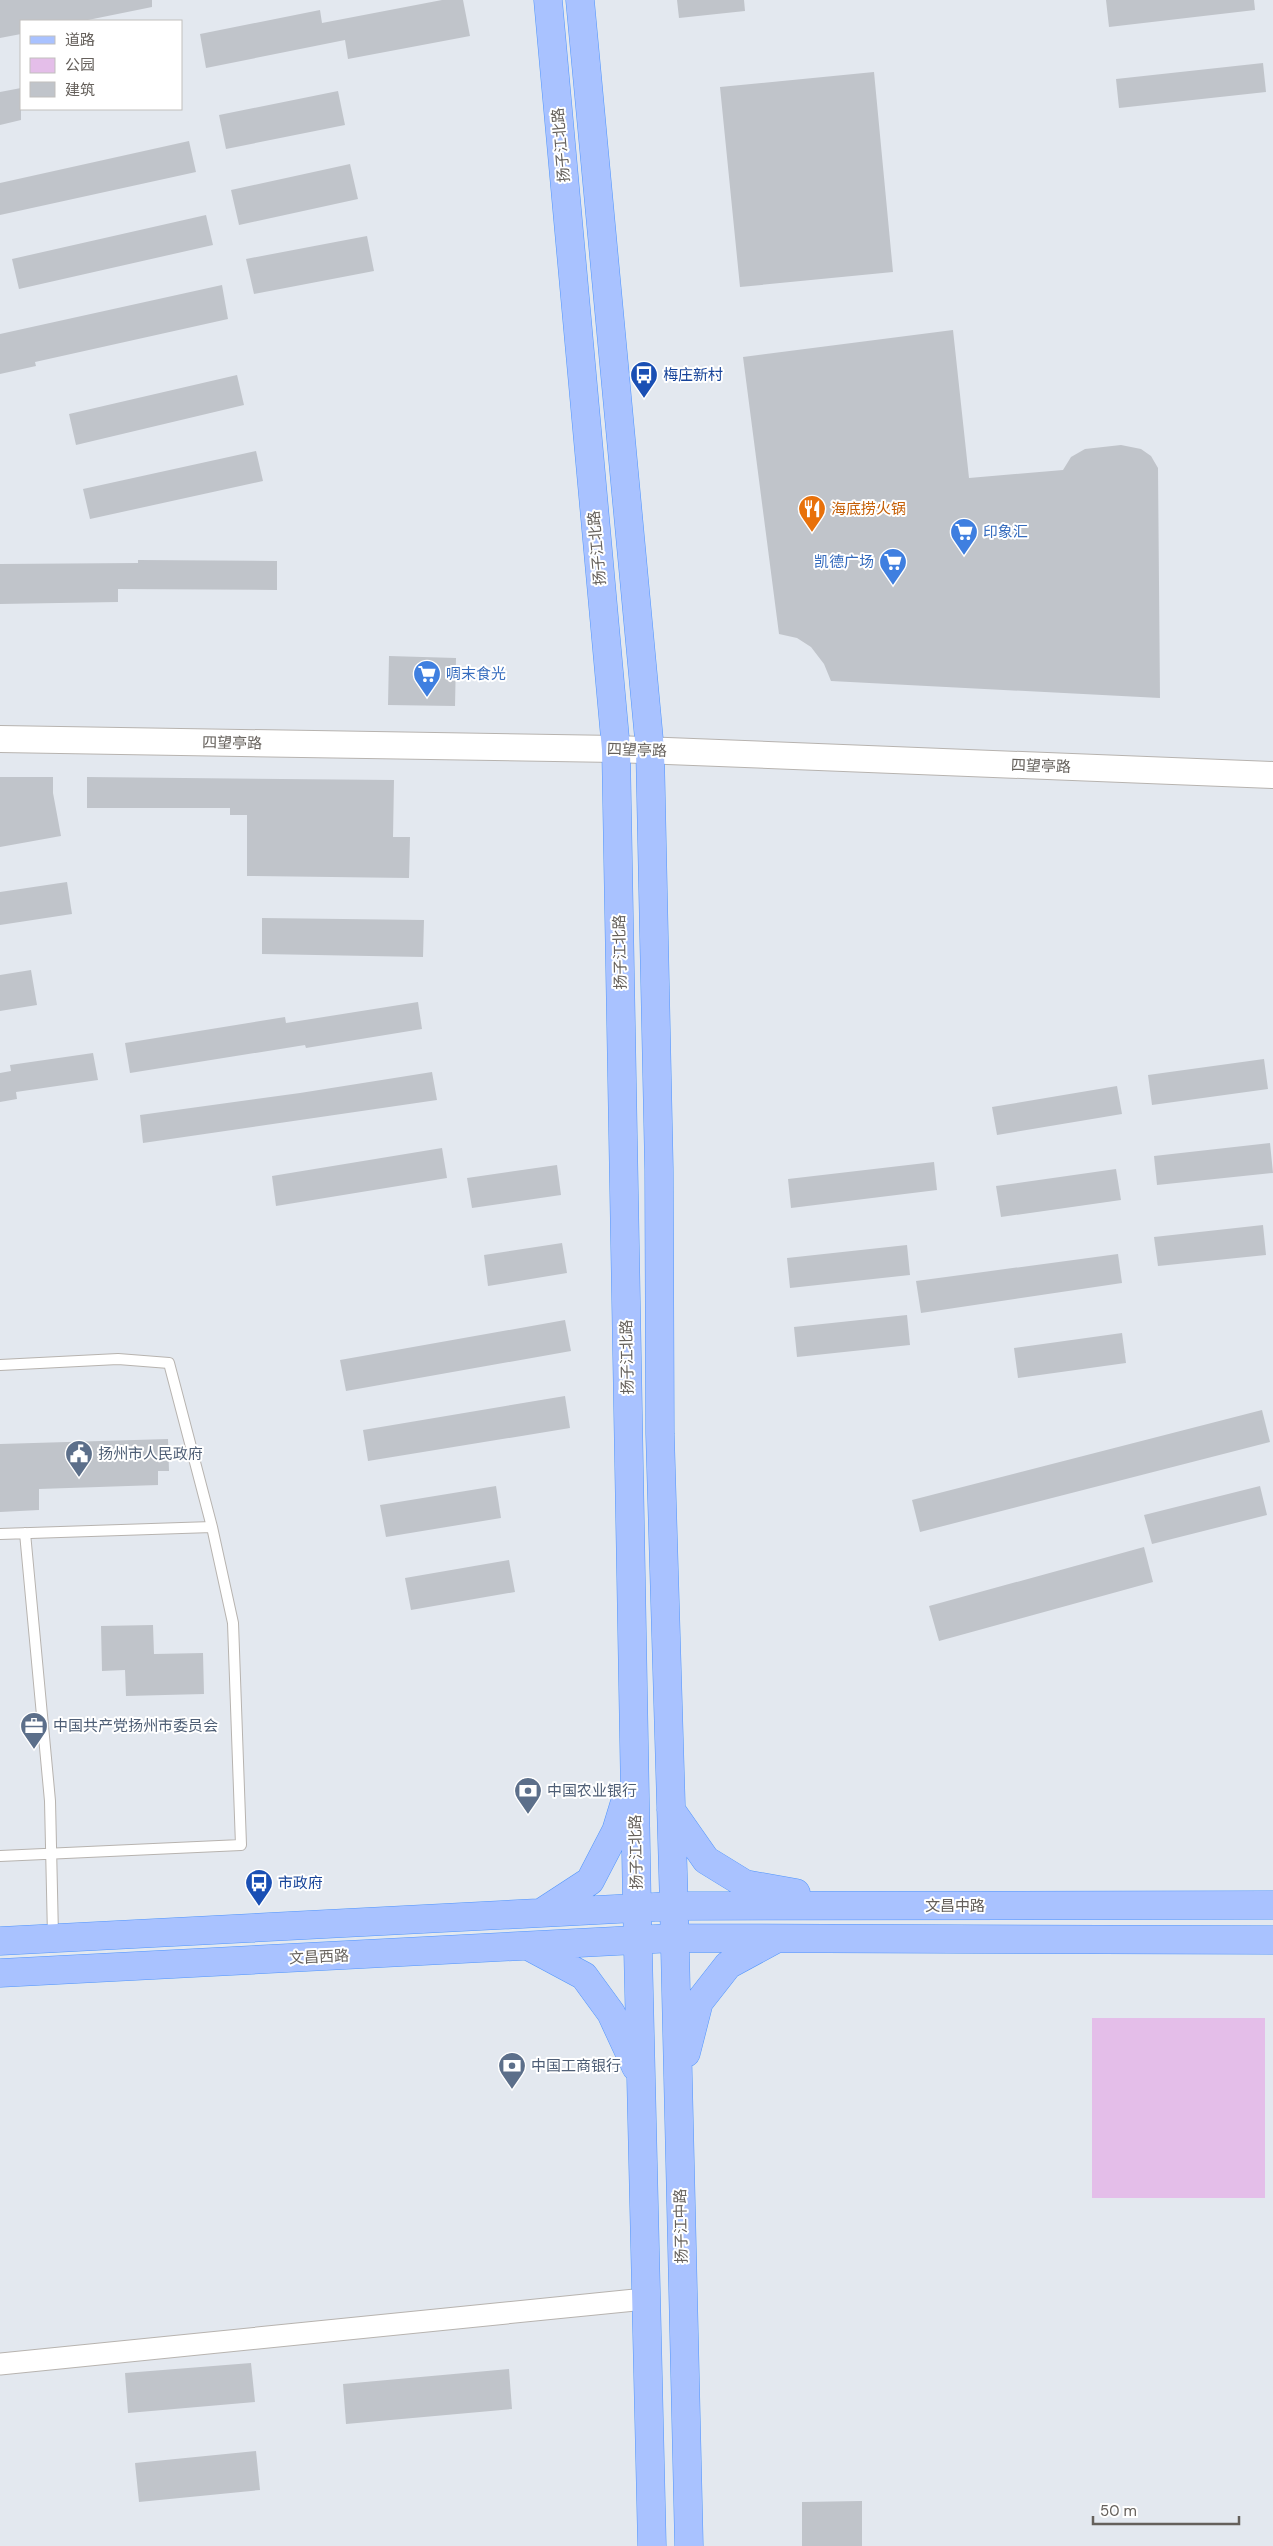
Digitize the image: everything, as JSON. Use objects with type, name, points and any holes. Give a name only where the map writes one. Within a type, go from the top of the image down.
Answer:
[{"type":"main road","name":"扬子江北路","points":[[548,0],[616,749],[637,1907]]},
{"type":"main road","points":[[580,0],[650,750],[659,1159],[660,1434],[674,1906]]},
{"type":"main road","points":[[543,1912],[590,1881],[616,1832],[634,1772]]},
{"type":"main road","points":[[671,1810],[706,1860],[745,1884],[867,1906]]},
{"type":"main road","name":"文昌中路","points":[[637,1907],[1273,1905]]},
{"type":"main road","name":"扬子江中路","points":[[674,1906],[689,2546]]},
{"type":"main road","points":[[0,1941],[637,1907],[652,2546]]},
{"type":"main road","points":[[674,1938],[1273,1940]]},
{"type":"main road","name":"文昌西路","points":[[0,1973],[674,1938]]},
{"type":"main road","points":[[678,2083],[699,2002],[728,1965],[778,1938]]},
{"type":"main road","points":[[528,1946],[584,1976],[611,2013],[641,2076]]},
{"type":"street","name":"四望亭路","points":[[0,739],[616,749],[1273,775]]},
{"type":"street","points":[[0,2364],[646,2299]]},
{"type":"lane","points":[[0,1365],[118,1359],[169,1363],[212,1527],[233,1623],[241,1845],[0,1856]]},
{"type":"lane","points":[[0,1534],[212,1527]]},
{"type":"lane","points":[[25,1533],[50,1801],[53,1938]]},
{"type":"green space","points":[[1092,2018],[1265,2018],[1265,2198],[1092,2198]]},
{"type":"building","points":[[0,0],[152,0],[152,7],[88,20],[20,20],[20,34],[0,38]]},
{"type":"building","points":[[442,0],[463,0],[470,36],[348,59],[345,40],[206,68],[200,34],[320,10],[322,23]]},
{"type":"building","points":[[677,0],[744,0],[745,11],[679,18]]},
{"type":"building","points":[[1106,0],[1254,0],[1255,10],[1109,27]]},
{"type":"building","points":[[1263,63],[1266,92],[1119,108],[1116,79]]},
{"type":"building","points":[[874,72],[893,272],[740,287],[720,87]]},
{"type":"building","points":[[20,88],[21,120],[0,125],[0,92]]},
{"type":"building","points":[[338,91],[345,125],[226,149],[219,115]]},
{"type":"building","points":[[189,141],[196,172],[0,215],[0,183]]},
{"type":"building","points":[[350,164],[358,199],[239,225],[231,190]]},
{"type":"building","points":[[206,215],[213,245],[19,289],[12,259]]},
{"type":"building","points":[[367,236],[374,271],[254,294],[246,259]]},
{"type":"building","points":[[222,285],[228,319],[35,362],[36,366],[0,374],[0,334]]},
{"type":"building","name":"印象汇","points":[[953,330],[969,478],[1063,470],[1071,457],[1085,449],[1121,445],[1141,449],[1151,456],[1158,468],[1160,698],[831,681],[824,664],[811,647],[797,638],[779,634],[743,357]]},
{"type":"building","points":[[237,375],[244,405],[76,445],[69,414]]},
{"type":"building","points":[[256,451],[263,481],[90,519],[83,489]]},
{"type":"building","points":[[138,560],[277,561],[277,590],[118,589],[118,602],[0,604],[0,564],[138,563]]},
{"type":"building","points":[[389,656],[456,658],[455,706],[388,705]]},
{"type":"building","points":[[0,777],[53,777],[53,793],[61,836],[0,847]]},
{"type":"building","points":[[87,777],[394,780],[393,837],[410,837],[409,878],[247,876],[247,815],[230,815],[230,808],[87,808]]},
{"type":"building","points":[[67,882],[72,914],[0,925],[0,892]]},
{"type":"building","points":[[262,918],[424,920],[423,957],[262,954]]},
{"type":"building","points":[[31,970],[37,1005],[0,1011],[0,975]]},
{"type":"building","points":[[418,1002],[422,1029],[306,1048],[305,1045],[130,1073],[125,1043],[285,1017],[286,1023]]},
{"type":"building","points":[[93,1053],[98,1080],[16,1092],[17,1099],[0,1102],[0,1073],[11,1071],[10,1065]]},
{"type":"building","points":[[1264,1059],[1268,1089],[1152,1105],[1148,1075]]},
{"type":"building","points":[[432,1072],[437,1100],[143,1143],[140,1115],[300,1093]]},
{"type":"building","points":[[1117,1086],[1122,1114],[997,1135],[992,1107]]},
{"type":"building","points":[[1270,1143],[1273,1173],[1157,1185],[1154,1156]]},
{"type":"building","points":[[442,1148],[447,1178],[276,1206],[272,1176]]},
{"type":"building","points":[[934,1162],[937,1190],[791,1208],[788,1179]]},
{"type":"building","points":[[557,1165],[561,1195],[472,1208],[467,1178]]},
{"type":"building","points":[[1116,1169],[1121,1200],[1001,1217],[996,1186]]},
{"type":"building","points":[[1263,1225],[1266,1255],[1158,1266],[1154,1237]]},
{"type":"building","points":[[562,1243],[567,1273],[488,1286],[484,1255]]},
{"type":"building","points":[[907,1245],[910,1275],[790,1288],[787,1258]]},
{"type":"building","points":[[1118,1254],[1122,1283],[921,1313],[916,1281]]},
{"type":"building","points":[[907,1315],[910,1345],[797,1357],[794,1327]]},
{"type":"building","points":[[565,1320],[571,1351],[346,1391],[340,1360]]},
{"type":"building","points":[[1122,1333],[1126,1363],[1018,1378],[1014,1348]]},
{"type":"building","points":[[565,1396],[570,1428],[368,1461],[363,1430]]},
{"type":"building","points":[[1262,1410],[1270,1442],[920,1532],[912,1500]]},
{"type":"building","name":"扬州市人民政府","points":[[168,1439],[169,1471],[158,1471],[158,1485],[39,1489],[39,1510],[0,1512],[0,1444]]},
{"type":"building","points":[[496,1486],[501,1518],[386,1537],[380,1505]]},
{"type":"building","points":[[1260,1486],[1267,1515],[1152,1544],[1144,1515]]},
{"type":"building","points":[[1144,1547],[1153,1582],[939,1641],[929,1606]]},
{"type":"building","points":[[509,1560],[515,1592],[411,1610],[405,1578]]},
{"type":"building","points":[[153,1625],[154,1654],[203,1653],[204,1694],[126,1696],[125,1670],[102,1671],[101,1626]]},
{"type":"building","points":[[251,2363],[255,2402],[128,2413],[125,2373]]},
{"type":"building","points":[[509,2369],[512,2409],[346,2424],[343,2384]]},
{"type":"building","points":[[256,2451],[260,2490],[139,2502],[135,2463]]},
{"type":"building","points":[[862,2501],[862,2546],[802,2546],[802,2502]]},
{"type":"place","name":"梅庄新村","points":[[644,399]]},
{"type":"place","name":"海底捞火锅","points":[[812,533]]},
{"type":"place","name":"印象汇","points":[[964,556]]},
{"type":"place","name":"凯德广场","points":[[893,586]]},
{"type":"place","name":"啁末食光","points":[[427,698]]},
{"type":"place","name":"扬州市人民政府","points":[[79,1478]]},
{"type":"place","name":"中国共产党扬州市委员会","points":[[34,1750]]},
{"type":"place","name":"中国农业银行","points":[[528,1815]]},
{"type":"place","name":"市政府","points":[[259,1907]]},
{"type":"place","name":"中国工商银行","points":[[512,2090]]}]
